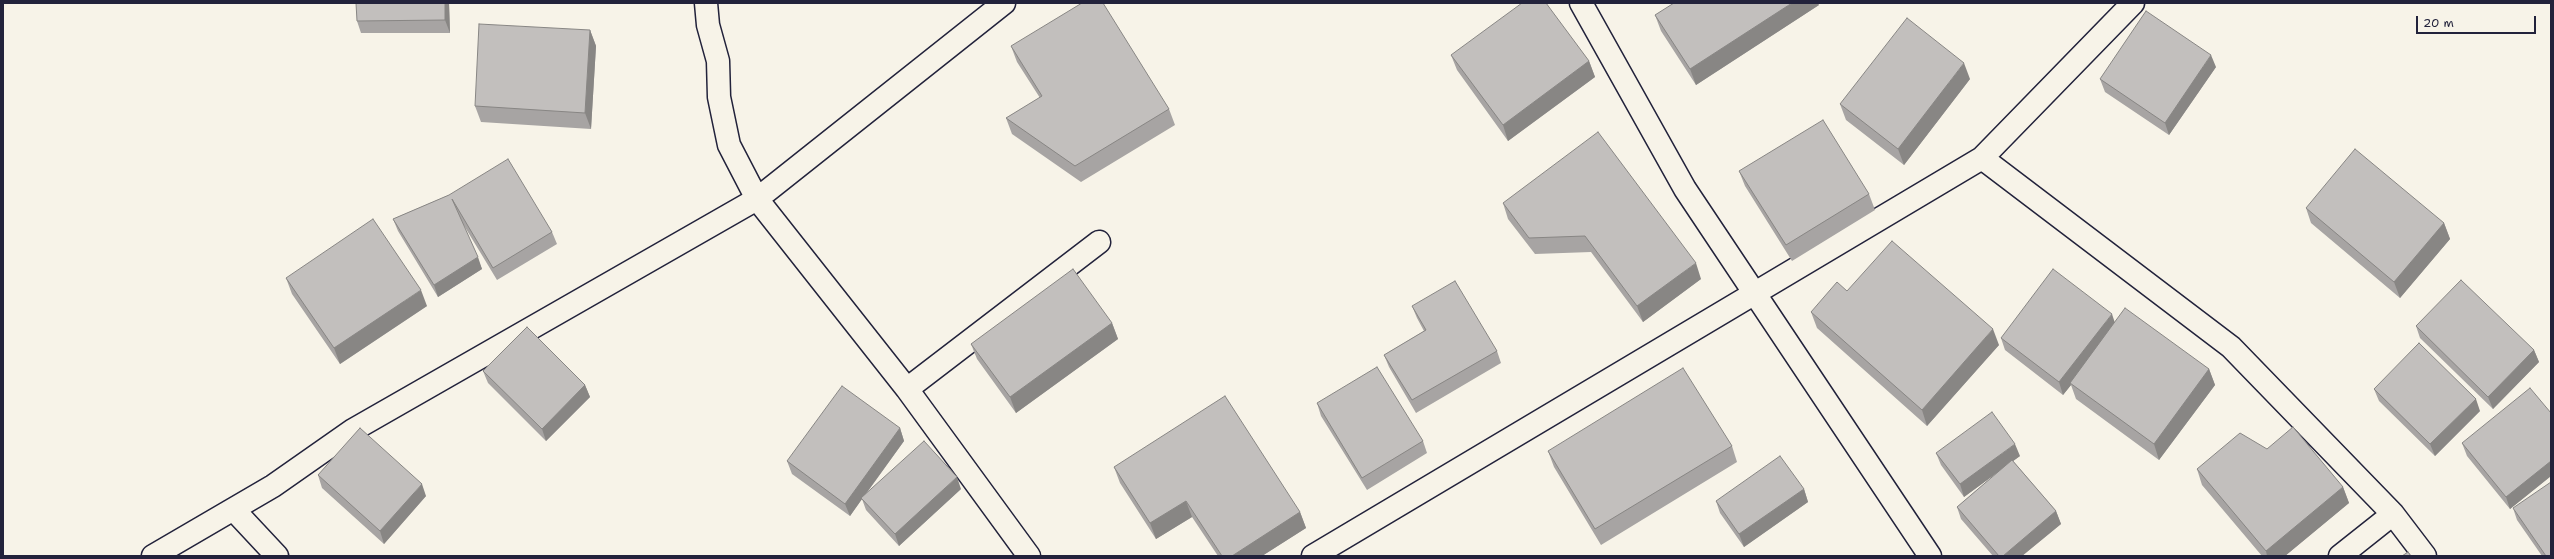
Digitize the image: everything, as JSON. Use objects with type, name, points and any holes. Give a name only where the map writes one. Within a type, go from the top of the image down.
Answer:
[{"type":"street","points":[[706,3],[708,25],[718,61],[720,97],[729,145],[757,199],[907,389],[1029,556]]},
{"type":"street","points":[[153,556],[234,510],[353,430],[757,199],[1004,3]]},
{"type":"street","points":[[1581,3],[1685,189],[1930,556]]},
{"type":"street","points":[[1313,556],[1982,158],[2133,3]]},
{"type":"street","points":[[1982,158],[2230,347],[2393,514],[2425,556]]},
{"type":"street","points":[[907,389],[1098,242]]},
{"type":"street","points":[[234,510],[277,556]]},
{"type":"street","points":[[2340,556],[2393,514]]},
{"type":"building","points":[[356,3],[445,3],[445,20],[357,21]]},
{"type":"building","points":[[1082,3],[1103,3],[1169,109],[1075,166],[1006,118],[1042,96],[1011,46]]},
{"type":"building","points":[[1522,3],[1546,3],[1589,61],[1503,125],[1451,55]]},
{"type":"building","points":[[1674,3],[1792,3],[1690,69],[1655,15]]},
{"type":"building","points":[[2146,11],[2211,55],[2165,123],[2100,79]]},
{"type":"building","points":[[1907,18],[1964,63],[1898,149],[1840,104]]},
{"type":"building","points":[[479,24],[590,30],[585,113],[475,106]]},
{"type":"building","points":[[1823,120],[1869,194],[1786,245],[1739,171]]},
{"type":"building","points":[[1598,132],[1696,263],[1637,306],[1585,236],[1529,238],[1503,203]]},
{"type":"building","points":[[2355,149],[2444,223],[2394,282],[2306,208]]},
{"type":"building","points":[[508,159],[552,232],[493,268],[452,199],[478,257],[434,285],[393,219],[449,195]]},
{"type":"building","points":[[373,219],[421,290],[334,348],[286,278]]},
{"type":"building","points":[[1892,241],[1993,329],[1922,410],[1811,312],[1837,282],[1847,291]]},
{"type":"building","points":[[1073,269],[1112,323],[1010,397],[971,344]]},
{"type":"building","points":[[2053,269],[2112,314],[2059,382],[2001,338]]},
{"type":"building","points":[[2461,280],[2534,350],[2488,397],[2416,326]]},
{"type":"building","points":[[1455,281],[1497,351],[1412,400],[1384,355],[1426,330],[1412,306]]},
{"type":"building","points":[[2125,308],[2209,369],[2154,444],[2070,383]]},
{"type":"building","points":[[527,327],[585,385],[542,429],[483,371]]},
{"type":"building","points":[[2419,343],[2476,399],[2430,444],[2374,389]]},
{"type":"building","points":[[1377,367],[1423,441],[1362,478],[1317,403]]},
{"type":"building","points":[[1683,368],[1732,446],[1595,529],[1548,451]]},
{"type":"building","points":[[842,386],[900,428],[845,504],[787,461]]},
{"type":"building","points":[[2530,388],[2551,413],[2551,461],[2506,497],[2462,443]]},
{"type":"building","points":[[1225,396],[1300,512],[1232,556],[1222,556],[1186,501],[1150,523],[1114,467]]},
{"type":"building","points":[[1992,412],[2015,444],[1960,484],[1936,453]]},
{"type":"building","points":[[2293,427],[2343,487],[2266,551],[2197,469],[2240,433],[2267,449]]},
{"type":"building","points":[[360,428],[422,484],[380,531],[318,475]]},
{"type":"building","points":[[924,441],[957,477],[895,534],[861,498]]},
{"type":"building","points":[[1780,456],[1804,489],[1739,534],[1716,501]]},
{"type":"building","points":[[2012,460],[2056,511],[2003,556],[1999,556],[1957,507]]},
{"type":"building","points":[[2551,482],[2551,556],[2546,556],[2513,508]]},
{"type":"building","points":[[2408,552],[2411,556],[2402,556]]}]
